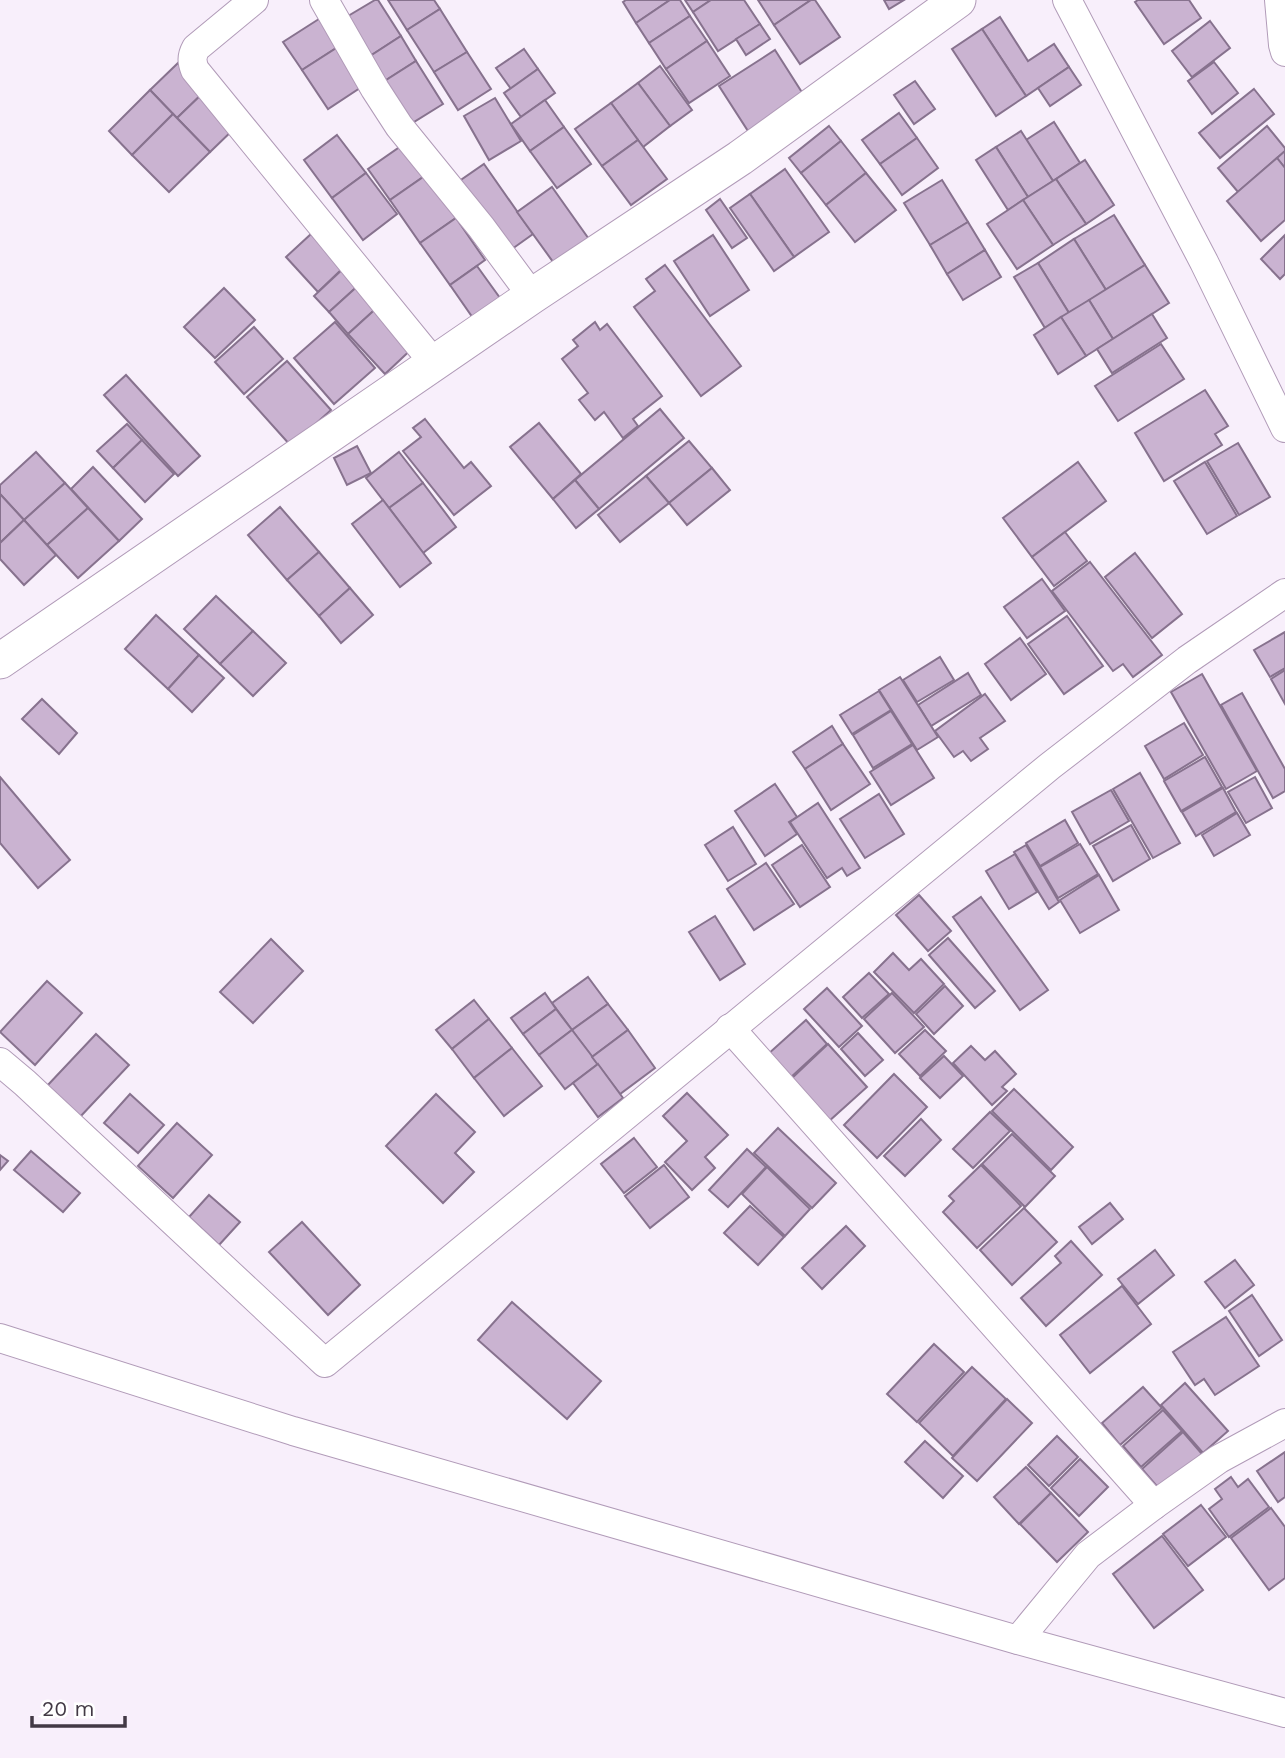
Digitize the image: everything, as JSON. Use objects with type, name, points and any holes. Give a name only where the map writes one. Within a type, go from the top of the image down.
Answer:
[{"type":"street","points":[[254,0],[195,48],[192,62],[195,70],[434,363]]},
{"type":"street","points":[[324,0],[399,126],[481,227],[532,296]]},
{"type":"street","points":[[0,661],[532,296],[740,158],[958,0]]},
{"type":"street","points":[[1067,0],[1204,262],[1285,428]]},
{"type":"street","points":[[1279,0],[1285,52]]},
{"type":"street","points":[[0,1062],[325,1363],[1050,766],[1187,660],[1285,593]]},
{"type":"street","points":[[730,1028],[1154,1505]]},
{"type":"street","points":[[0,1338],[293,1431],[1018,1640],[1285,1713]]},
{"type":"street","points":[[1018,1640],[1088,1555],[1219,1459],[1285,1423]]},
{"type":"building","points":[[378,0],[401,36],[367,58],[343,19]]},
{"type":"building","points":[[388,0],[434,0],[440,9],[407,30]]},
{"type":"building","points":[[670,0],[636,23],[623,2]]},
{"type":"building","points":[[670,0],[680,0],[690,16],[649,43],[636,23]]},
{"type":"building","points":[[685,0],[711,0],[693,12]]},
{"type":"building","points":[[711,0],[744,0],[760,24],[718,51],[693,12]]},
{"type":"building","points":[[758,0],[811,0],[774,25]]},
{"type":"building","points":[[815,0],[840,37],[800,64],[774,25]]},
{"type":"building","points":[[884,0],[904,0],[889,9]]},
{"type":"building","points":[[1189,0],[1201,18],[1164,44],[1135,2]]},
{"type":"building","points":[[440,9],[467,52],[434,72],[407,30]]},
{"type":"building","points":[[690,16],[707,41],[666,69],[649,43]]},
{"type":"building","points":[[322,17],[341,45],[302,70],[283,42]]},
{"type":"building","points":[[1000,17],[1028,61],[1054,44],[1069,67],[1026,96],[982,29]]},
{"type":"building","points":[[1210,21],[1230,48],[1192,77],[1172,51]]},
{"type":"building","points":[[760,24],[770,39],[746,55],[736,39]]},
{"type":"building","points":[[982,29],[1026,96],[996,116],[952,49]]},
{"type":"building","points":[[401,36],[416,61],[383,82],[367,58]]},
{"type":"building","points":[[707,41],[730,76],[689,103],[666,69]]},
{"type":"building","points":[[341,45],[366,84],[328,109],[302,70]]},
{"type":"building","points":[[524,49],[538,69],[511,89],[496,68]]},
{"type":"building","points":[[775,50],[803,94],[748,131],[719,86]]},
{"type":"building","points":[[467,52],[491,89],[458,110],[434,72]]},
{"type":"building","points":[[416,61],[443,104],[409,125],[383,82]]},
{"type":"building","points":[[1214,62],[1238,93],[1212,114],[1188,81]]},
{"type":"building","points":[[178,63],[205,91],[177,118],[150,90]]},
{"type":"building","points":[[660,66],[692,110],[670,126],[638,83]]},
{"type":"building","points":[[1069,67],[1081,85],[1050,106],[1038,88]]},
{"type":"building","points":[[538,69],[555,93],[521,117],[504,93]]},
{"type":"building","points":[[915,81],[935,109],[914,124],[894,95]]},
{"type":"building","points":[[638,83],[670,126],[643,147],[611,103]]},
{"type":"building","points":[[1254,89],[1274,114],[1220,158],[1199,133]]},
{"type":"building","points":[[150,90],[173,114],[132,155],[109,131]]},
{"type":"building","points":[[205,91],[238,125],[210,152],[177,118]]},
{"type":"building","points":[[495,98],[521,141],[489,160],[464,116]]},
{"type":"building","points":[[545,100],[564,127],[530,151],[511,124]]},
{"type":"building","points":[[611,103],[638,140],[602,166],[575,129]]},
{"type":"building","points":[[899,113],[917,138],[880,164],[862,140]]},
{"type":"building","points":[[173,114],[210,152],[169,192],[132,155]]},
{"type":"building","points":[[1054,122],[1080,163],[1053,181],[1026,140]]},
{"type":"building","points":[[829,126],[841,141],[801,173],[789,158]]},
{"type":"building","points":[[1267,126],[1285,151],[1238,192],[1218,168]]},
{"type":"building","points":[[564,127],[591,164],[557,188],[530,151]]},
{"type":"building","points":[[1021,131],[1053,181],[1028,197],[996,147]]},
{"type":"building","points":[[337,135],[366,173],[332,198],[304,160]]},
{"type":"building","points":[[917,138],[938,168],[902,195],[880,164]]},
{"type":"building","points":[[638,140],[667,179],[631,205],[602,166]]},
{"type":"building","points":[[841,141],[866,173],[826,205],[801,173]]},
{"type":"building","points":[[404,144],[426,175],[390,200],[368,169]]},
{"type":"building","points":[[996,147],[1028,197],[1008,210],[976,160]]},
{"type":"building","points":[[1285,151],[1285,168],[1277,158]]},
{"type":"building","points":[[1277,158],[1285,168],[1285,220],[1261,241],[1227,201]]},
{"type":"building","points":[[1085,160],[1114,205],[1086,224],[1056,179]]},
{"type":"building","points":[[484,164],[533,234],[505,254],[455,184]]},
{"type":"building","points":[[785,169],[829,232],[794,257],[750,194]]},
{"type":"building","points":[[366,173],[397,214],[363,240],[332,198]]},
{"type":"building","points":[[866,173],[896,210],[855,242],[826,205]]},
{"type":"building","points":[[426,175],[456,218],[420,243],[390,200]]},
{"type":"building","points":[[1056,179],[1086,224],[1053,245],[1023,200]]},
{"type":"building","points":[[942,180],[968,222],[930,245],[904,203]]},
{"type":"building","points":[[552,187],[591,242],[556,266],[517,212]]},
{"type":"building","points":[[750,194],[794,257],[774,271],[730,208]]},
{"type":"building","points":[[720,199],[747,238],[732,248],[706,210]]},
{"type":"building","points":[[1023,200],[1053,245],[1017,269],[987,224]]},
{"type":"building","points":[[1114,215],[1145,265],[1106,290],[1074,239]]},
{"type":"building","points":[[456,218],[485,260],[450,285],[420,243]]},
{"type":"building","points":[[968,222],[985,250],[947,274],[930,245]]},
{"type":"building","points":[[311,234],[343,268],[318,292],[286,257]]},
{"type":"building","points":[[713,235],[749,290],[710,316],[674,261]]},
{"type":"building","points":[[1285,235],[1285,274],[1280,279],[1261,259]]},
{"type":"building","points":[[1074,239],[1106,290],[1069,313],[1038,263]]},
{"type":"building","points":[[985,250],[1001,277],[963,300],[947,274]]},
{"type":"building","points":[[1038,263],[1069,313],[1045,328],[1014,277]]},
{"type":"building","points":[[665,265],[741,366],[701,396],[634,307],[655,291],[646,279]]},
{"type":"building","points":[[1145,265],[1169,303],[1113,339],[1089,300]]},
{"type":"building","points":[[346,266],[361,283],[329,312],[314,296]]},
{"type":"building","points":[[477,266],[500,298],[473,318],[450,285]]},
{"type":"building","points":[[361,283],[381,304],[348,334],[329,312]]},
{"type":"building","points":[[224,288],[255,320],[215,358],[184,327]]},
{"type":"building","points":[[1089,300],[1113,339],[1086,356],[1061,317]]},
{"type":"building","points":[[381,304],[417,344],[385,374],[348,334]]},
{"type":"building","points":[[1152,314],[1167,338],[1112,373],[1097,349]]},
{"type":"building","points":[[1061,317],[1086,356],[1058,374],[1034,335]]},
{"type":"building","points":[[335,322],[375,368],[334,404],[294,358]]},
{"type":"building","points":[[595,322],[600,330],[607,324],[662,396],[633,419],[638,426],[623,438],[604,412],[595,420],[579,400],[588,393],[562,359],[578,346],[573,340]]},
{"type":"building","points":[[254,327],[283,359],[244,394],[215,362]]},
{"type":"building","points":[[1161,344],[1184,379],[1118,421],[1095,386]]},
{"type":"building","points":[[287,361],[331,410],[291,446],[247,397]]},
{"type":"building","points":[[126,375],[200,456],[178,476],[104,395]]},
{"type":"building","points":[[1205,390],[1228,426],[1215,434],[1222,445],[1164,481],[1135,433]]},
{"type":"building","points":[[660,409],[684,438],[599,509],[575,480]]},
{"type":"building","points":[[425,419],[464,468],[471,462],[491,486],[454,515],[403,451],[421,437],[413,428]]},
{"type":"building","points":[[539,423],[581,474],[553,499],[510,447]]},
{"type":"building","points":[[127,424],[142,440],[113,468],[97,451]]},
{"type":"building","points":[[142,440],[174,474],[145,502],[113,468]]},
{"type":"building","points":[[689,441],[712,468],[669,503],[646,476]]},
{"type":"building","points":[[1238,443],[1270,497],[1239,515],[1207,461]]},
{"type":"building","points":[[357,446],[371,473],[347,485],[334,458]]},
{"type":"building","points":[[36,452],[65,483],[24,520],[0,494],[0,485]]},
{"type":"building","points":[[399,452],[423,483],[389,508],[366,478]]},
{"type":"building","points":[[1078,462],[1106,501],[1032,557],[1003,518]]},
{"type":"building","points":[[1205,462],[1237,516],[1207,534],[1174,481]]},
{"type":"building","points":[[93,467],[142,519],[119,541],[71,489]]},
{"type":"building","points":[[712,468],[730,490],[687,525],[669,503]]},
{"type":"building","points":[[646,476],[669,503],[620,542],[598,515]]},
{"type":"building","points":[[575,480],[599,509],[576,528],[553,499]]},
{"type":"building","points":[[65,483],[88,508],[47,545],[24,520]]},
{"type":"building","points":[[423,483],[456,527],[423,553],[389,508]]},
{"type":"building","points":[[0,494],[24,520],[0,543]]},
{"type":"building","points":[[383,500],[431,563],[400,587],[352,524]]},
{"type":"building","points":[[280,507],[319,552],[287,580],[248,535]]},
{"type":"building","points":[[88,508],[119,541],[78,578],[47,545]]},
{"type":"building","points":[[24,520],[56,555],[24,585],[0,559],[0,543]]},
{"type":"building","points":[[1065,532],[1087,561],[1054,586],[1032,557]]},
{"type":"building","points":[[319,552],[350,588],[319,616],[287,580]]},
{"type":"building","points":[[1135,553],[1182,614],[1152,638],[1105,577]]},
{"type":"building","points":[[1090,562],[1162,655],[1133,677],[1123,664],[1113,671],[1052,591]]},
{"type":"building","points":[[1042,579],[1065,611],[1027,638],[1004,607]]},
{"type":"building","points":[[350,588],[373,615],[341,643],[319,616]]},
{"type":"building","points":[[216,596],[253,631],[220,664],[184,629]]},
{"type":"building","points":[[156,615],[199,655],[168,689],[125,649]]},
{"type":"building","points":[[1067,616],[1103,666],[1064,694],[1028,644]]},
{"type":"building","points":[[253,631],[286,663],[253,696],[220,664]]},
{"type":"building","points":[[1285,632],[1285,668],[1270,677],[1254,650]]},
{"type":"building","points":[[1020,638],[1046,674],[1011,700],[985,664]]},
{"type":"building","points":[[199,655],[224,678],[192,712],[168,689]]},
{"type":"building","points":[[940,657],[954,680],[917,702],[903,680]]},
{"type":"building","points":[[1285,670],[1285,704],[1271,679]]},
{"type":"building","points":[[968,673],[981,695],[931,726],[918,705]]},
{"type":"building","points":[[1202,674],[1257,771],[1226,789],[1171,692]]},
{"type":"building","points":[[900,677],[938,737],[917,750],[879,690]]},
{"type":"building","points":[[879,691],[891,710],[852,734],[840,715]]},
{"type":"building","points":[[1242,693],[1285,769],[1285,791],[1273,798],[1221,705]]},
{"type":"building","points":[[985,694],[1005,721],[980,738],[988,749],[971,761],[963,751],[954,757],[935,731]]},
{"type":"building","points":[[42,699],[77,733],[59,754],[22,719]]},
{"type":"building","points":[[891,711],[912,744],[873,768],[853,735]]},
{"type":"building","points":[[1184,723],[1203,755],[1164,779],[1145,746]]},
{"type":"building","points":[[832,726],[843,744],[805,769],[793,752]]},
{"type":"building","points":[[843,744],[870,784],[831,810],[805,769]]},
{"type":"building","points":[[913,745],[934,778],[891,805],[870,772]]},
{"type":"building","points":[[1205,757],[1222,787],[1181,811],[1164,781]]},
{"type":"building","points":[[1140,773],[1180,843],[1153,858],[1113,789]]},
{"type":"building","points":[[0,777],[70,860],[38,888],[0,843]]},
{"type":"building","points":[[1255,777],[1272,808],[1246,823],[1228,792]]},
{"type":"building","points":[[775,784],[797,817],[789,822],[797,834],[765,856],[735,811]]},
{"type":"building","points":[[1223,788],[1236,812],[1196,836],[1182,812]]},
{"type":"building","points":[[1111,790],[1129,821],[1090,844],[1072,812]]},
{"type":"building","points":[[879,794],[904,834],[865,858],[840,819]]},
{"type":"building","points":[[818,803],[860,868],[847,876],[842,868],[827,878],[790,822]]},
{"type":"building","points":[[1237,813],[1250,835],[1214,856],[1202,835]]},
{"type":"building","points":[[1065,820],[1078,843],[1040,866],[1026,843]]},
{"type":"building","points":[[1131,825],[1150,859],[1113,881],[1093,846]]},
{"type":"building","points":[[733,827],[756,864],[728,881],[705,845]]},
{"type":"building","points":[[1080,844],[1098,874],[1058,898],[1040,867]]},
{"type":"building","points":[[802,845],[830,887],[800,907],[772,865]]},
{"type":"building","points":[[1026,845],[1059,902],[1049,909],[1014,852]]},
{"type":"building","points":[[1015,854],[1037,892],[1009,909],[986,871]]},
{"type":"building","points":[[766,863],[794,904],[754,930],[727,889]]},
{"type":"building","points":[[1099,875],[1119,910],[1080,933],[1060,900]]},
{"type":"building","points":[[919,895],[951,931],[928,951],[896,915]]},
{"type":"building","points":[[981,897],[1048,990],[1020,1010],[953,917]]},
{"type":"building","points":[[715,916],[745,964],[720,980],[689,932]]},
{"type":"building","points":[[948,938],[995,991],[975,1008],[929,955]]},
{"type":"building","points":[[271,939],[303,971],[253,1023],[220,992]]},
{"type":"building","points":[[893,953],[909,970],[921,959],[944,984],[914,1013],[874,972]]},
{"type":"building","points":[[869,973],[889,994],[862,1018],[843,997]]},
{"type":"building","points":[[588,977],[608,1004],[572,1030],[552,1003]]},
{"type":"building","points":[[47,981],[82,1013],[35,1065],[0,1032]]},
{"type":"building","points":[[945,986],[963,1006],[934,1034],[916,1014]]},
{"type":"building","points":[[827,988],[862,1026],[839,1047],[804,1009]]},
{"type":"building","points":[[545,993],[556,1009],[523,1034],[511,1018]]},
{"type":"building","points":[[892,993],[924,1027],[895,1053],[864,1019]]},
{"type":"building","points":[[474,1000],[489,1019],[452,1049],[436,1030]]},
{"type":"building","points":[[608,1004],[628,1030],[592,1057],[572,1030]]},
{"type":"building","points":[[556,1009],[572,1030],[539,1055],[523,1034]]},
{"type":"building","points":[[489,1019],[512,1048],[474,1078],[452,1049]]},
{"type":"building","points":[[806,1020],[827,1044],[789,1079],[767,1055]]},
{"type":"building","points":[[572,1030],[598,1064],[565,1089],[539,1055]]},
{"type":"building","points":[[628,1030],[655,1068],[620,1094],[592,1057]]},
{"type":"building","points":[[925,1030],[946,1051],[920,1076],[899,1054]]},
{"type":"building","points":[[858,1033],[883,1060],[865,1076],[841,1049]]},
{"type":"building","points":[[96,1034],[129,1065],[79,1118],[46,1087]]},
{"type":"building","points":[[828,1044],[867,1087],[828,1122],[790,1080]]},
{"type":"building","points":[[971,1046],[985,1060],[995,1051],[1016,1074],[1002,1087],[1007,1091],[992,1105],[953,1063]]},
{"type":"building","points":[[512,1048],[542,1086],[504,1116],[474,1078]]},
{"type":"building","points":[[944,1056],[963,1076],[940,1098],[920,1078]]},
{"type":"building","points":[[598,1064],[623,1098],[598,1117],[573,1083]]},
{"type":"building","points":[[894,1074],[927,1107],[877,1158],[844,1125]]},
{"type":"building","points":[[1014,1089],[1073,1147],[1051,1170],[992,1111]]},
{"type":"building","points":[[687,1093],[728,1135],[705,1157],[715,1168],[692,1190],[665,1162],[687,1141],[663,1116]]},
{"type":"building","points":[[130,1094],[164,1125],[138,1153],[104,1123]]},
{"type":"building","points":[[436,1094],[475,1132],[455,1153],[474,1172],[443,1203],[386,1146]]},
{"type":"building","points":[[990,1112],[1010,1131],[973,1168],[953,1149]]},
{"type":"building","points":[[921,1119],[941,1140],[905,1176],[884,1156]]},
{"type":"building","points":[[177,1123],[212,1155],[173,1198],[138,1166]]},
{"type":"building","points":[[778,1128],[836,1183],[812,1208],[754,1153]]},
{"type":"building","points":[[1012,1134],[1055,1176],[1025,1207],[982,1164]]},
{"type":"building","points":[[634,1138],[657,1167],[624,1193],[601,1164]]},
{"type":"building","points":[[747,1149],[766,1167],[728,1207],[709,1190]]},
{"type":"building","points":[[31,1151],[80,1193],[63,1212],[14,1170]]},
{"type":"building","points":[[0,1155],[8,1161],[0,1170]]},
{"type":"building","points":[[664,1165],[689,1197],[650,1228],[625,1196]]},
{"type":"building","points":[[981,1165],[1021,1206],[977,1248],[943,1212],[954,1201],[949,1196]]},
{"type":"building","points":[[767,1167],[810,1209],[785,1236],[742,1194]]},
{"type":"building","points":[[209,1195],[240,1222],[219,1245],[189,1217]]},
{"type":"building","points":[[1110,1203],[1123,1219],[1092,1244],[1079,1227]]},
{"type":"building","points":[[750,1206],[784,1237],[758,1265],[724,1233]]},
{"type":"building","points":[[1024,1208],[1057,1242],[1012,1285],[980,1250]]},
{"type":"building","points":[[302,1222],[360,1285],[328,1315],[269,1252]]},
{"type":"building","points":[[846,1226],[865,1246],[822,1289],[802,1268]]},
{"type":"building","points":[[1071,1241],[1102,1275],[1046,1326],[1021,1298],[1061,1263],[1055,1256]]},
{"type":"building","points":[[1155,1250],[1174,1275],[1138,1304],[1118,1279]]},
{"type":"building","points":[[1235,1260],[1254,1285],[1225,1308],[1205,1282]]},
{"type":"building","points":[[1122,1286],[1151,1324],[1090,1373],[1060,1335]]},
{"type":"building","points":[[1252,1295],[1282,1340],[1259,1356],[1229,1311]]},
{"type":"building","points":[[512,1302],[601,1381],[567,1419],[478,1340]]},
{"type":"building","points":[[1226,1317],[1259,1366],[1215,1395],[1204,1379],[1195,1385],[1173,1352]]},
{"type":"building","points":[[934,1344],[964,1372],[917,1422],[887,1394]]},
{"type":"building","points":[[972,1367],[1006,1399],[953,1456],[919,1423]]},
{"type":"building","points":[[1185,1383],[1228,1431],[1203,1453],[1161,1405]]},
{"type":"building","points":[[1143,1387],[1162,1408],[1120,1445],[1102,1423]]},
{"type":"building","points":[[1007,1399],[1032,1423],[977,1481],[952,1458]]},
{"type":"building","points":[[1163,1410],[1182,1431],[1141,1467],[1123,1446]]},
{"type":"building","points":[[1183,1432],[1202,1454],[1161,1491],[1142,1469]]},
{"type":"building","points":[[1057,1436],[1078,1457],[1049,1486],[1028,1465]]},
{"type":"building","points":[[925,1441],[963,1476],[943,1498],[905,1462]]},
{"type":"building","points":[[1285,1452],[1285,1497],[1278,1502],[1257,1471]]},
{"type":"building","points":[[1080,1459],[1108,1487],[1079,1516],[1051,1488]]},
{"type":"building","points":[[1026,1467],[1051,1493],[1019,1524],[994,1497]]},
{"type":"building","points":[[1231,1477],[1238,1487],[1248,1479],[1269,1507],[1229,1537],[1209,1509],[1222,1499],[1215,1489]]},
{"type":"building","points":[[1051,1493],[1088,1532],[1057,1562],[1020,1524]]},
{"type":"building","points":[[1201,1505],[1226,1537],[1188,1566],[1163,1534]]},
{"type":"building","points":[[1271,1508],[1285,1527],[1285,1578],[1269,1590],[1231,1538]]},
{"type":"building","points":[[1162,1536],[1203,1590],[1154,1628],[1113,1574]]}]
